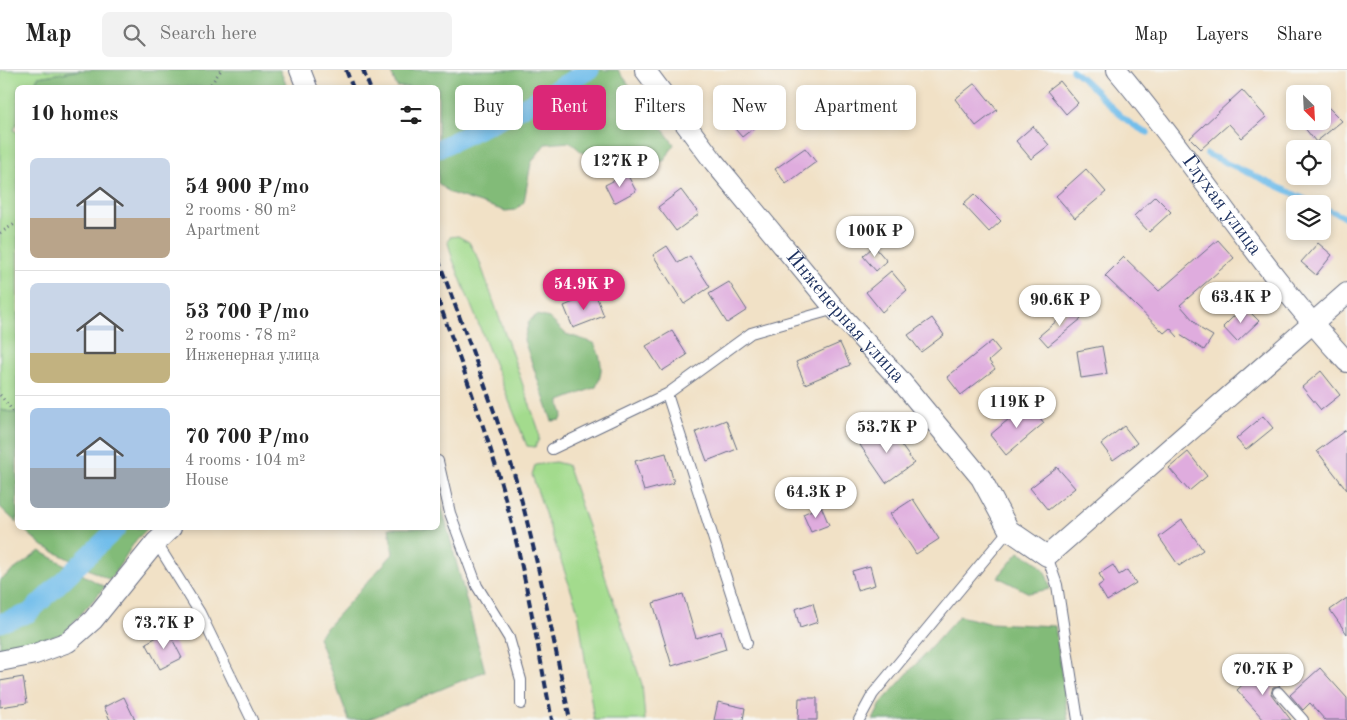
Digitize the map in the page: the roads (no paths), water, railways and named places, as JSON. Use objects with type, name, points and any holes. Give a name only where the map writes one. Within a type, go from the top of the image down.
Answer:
[{"type":"street","points":[[300,70],[306,85]]},
{"type":"street","name":"Инженерная улица","points":[[645,70],[714,162],[835,309],[900,380],[981,478],[1009,530],[1047,556]]},
{"type":"street","name":"Глухая улица","points":[[1117,70],[1194,165],[1312,325],[1347,362]]},
{"type":"street","points":[[1047,556],[1347,293]]},
{"type":"street","points":[[0,661],[36,654],[68,642],[93,620],[156,542],[169,530]]},
{"type":"lane","points":[[552,449],[667,394],[751,333],[835,309]]},
{"type":"lane","points":[[667,394],[747,643]]},
{"type":"lane","points":[[440,470],[450,513],[477,586],[509,638],[521,680],[521,704]]},
{"type":"lane","points":[[859,720],[873,694],[1009,530]]},
{"type":"lane","points":[[156,542],[200,613],[252,720]]},
{"type":"lane","points":[[1047,556],[1057,585],[1078,720]]},
{"type":"lane","points":[[1278,692],[1303,720]]},
{"type":"waterway","points":[[440,148],[512,113],[590,70]]},
{"type":"waterway","points":[[1072,70],[1127,121],[1148,133]]},
{"type":"waterway","points":[[1207,154],[1296,195]]},
{"type":"waterway","points":[[1331,211],[1347,218]]},
{"type":"waterway","points":[[0,623],[29,613],[115,530]]},
{"type":"railway","points":[[346,70],[352,85]]},
{"type":"railway","points":[[363,70],[369,85]]},
{"type":"railway","points":[[440,264],[483,379],[504,440],[522,502],[548,611],[570,720]]},
{"type":"railway","points":[[440,305],[466,376],[500,479],[526,585],[552,720]]}]
